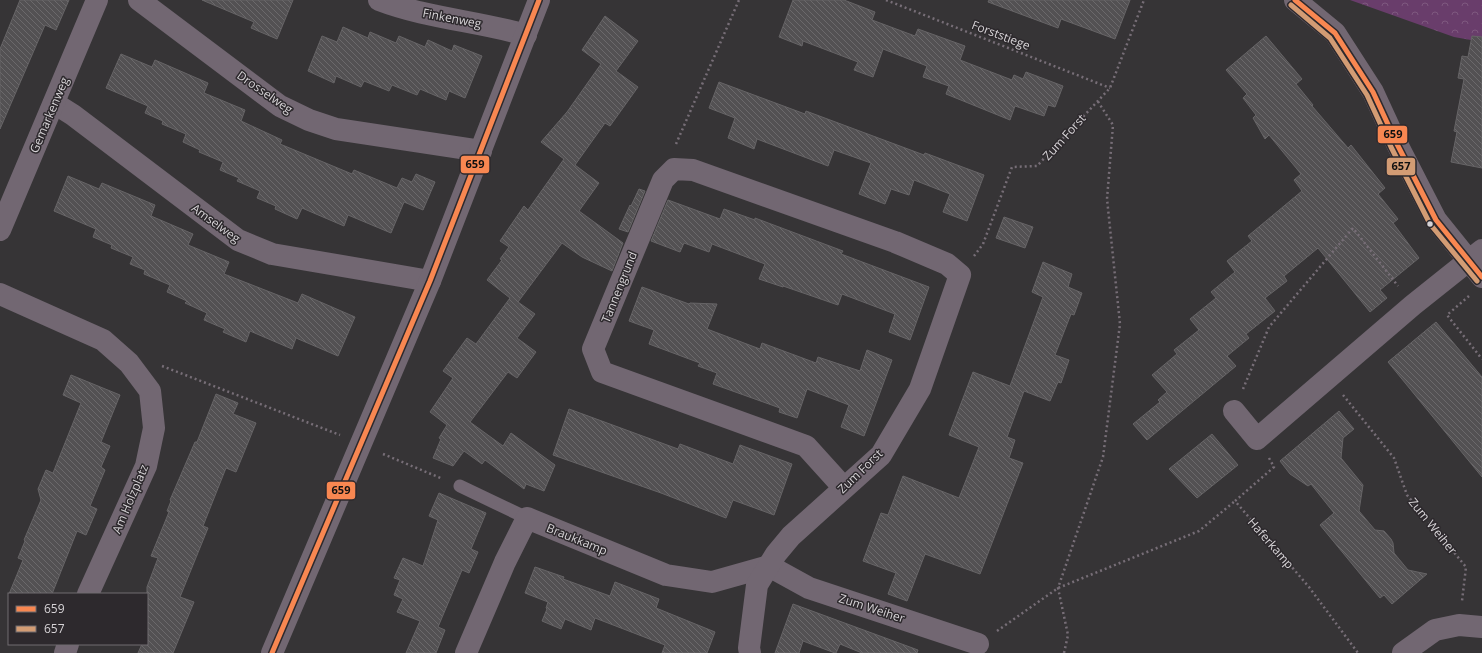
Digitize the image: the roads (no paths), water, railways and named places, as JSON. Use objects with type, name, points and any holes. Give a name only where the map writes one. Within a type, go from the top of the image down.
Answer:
[{"type":"street","name":"Gemarkenweg","points":[[0,230],[97,0]]},
{"type":"street","name":"Drosselweg","points":[[139,0],[280,106],[309,120],[336,129],[481,151]]},
{"type":"street","name":"Finkenweg","points":[[379,0],[439,17],[501,28],[526,35]]},
{"type":"street","points":[[272,653],[430,281],[539,0]]},
{"type":"street","points":[[1295,0],[1334,33],[1373,92],[1397,144],[1436,220],[1475,255],[1482,277]]},
{"type":"street","name":"Amselweg","points":[[54,103],[74,115],[238,240],[272,254],[430,281]]},
{"type":"street","name":"Tannengrund","points":[[844,488],[806,446],[602,372],[593,349],[663,180],[674,168],[693,170],[896,242],[947,264],[960,275]]},
{"type":"street","points":[[1234,411],[1257,439],[1413,305],[1475,255]]},
{"type":"street","name":"Zum Forst","points":[[750,653],[749,648],[757,585],[776,554],[791,536],[881,455],[920,389],[960,275]]},
{"type":"street","name":"Am Holzplatz","points":[[0,294],[103,340],[129,363],[150,391],[154,428],[146,466],[88,593]]},
{"type":"street","points":[[466,653],[505,562],[527,518]]},
{"type":"street","name":"Braukkamp","points":[[527,518],[666,575],[712,582],[769,566]]},
{"type":"street","name":"Zum Weiher","points":[[769,566],[808,588],[978,644]]},
{"type":"street","points":[[1403,653],[1435,630],[1460,625],[1482,627]]},
{"type":"lane","points":[[460,486],[527,518]]}]
